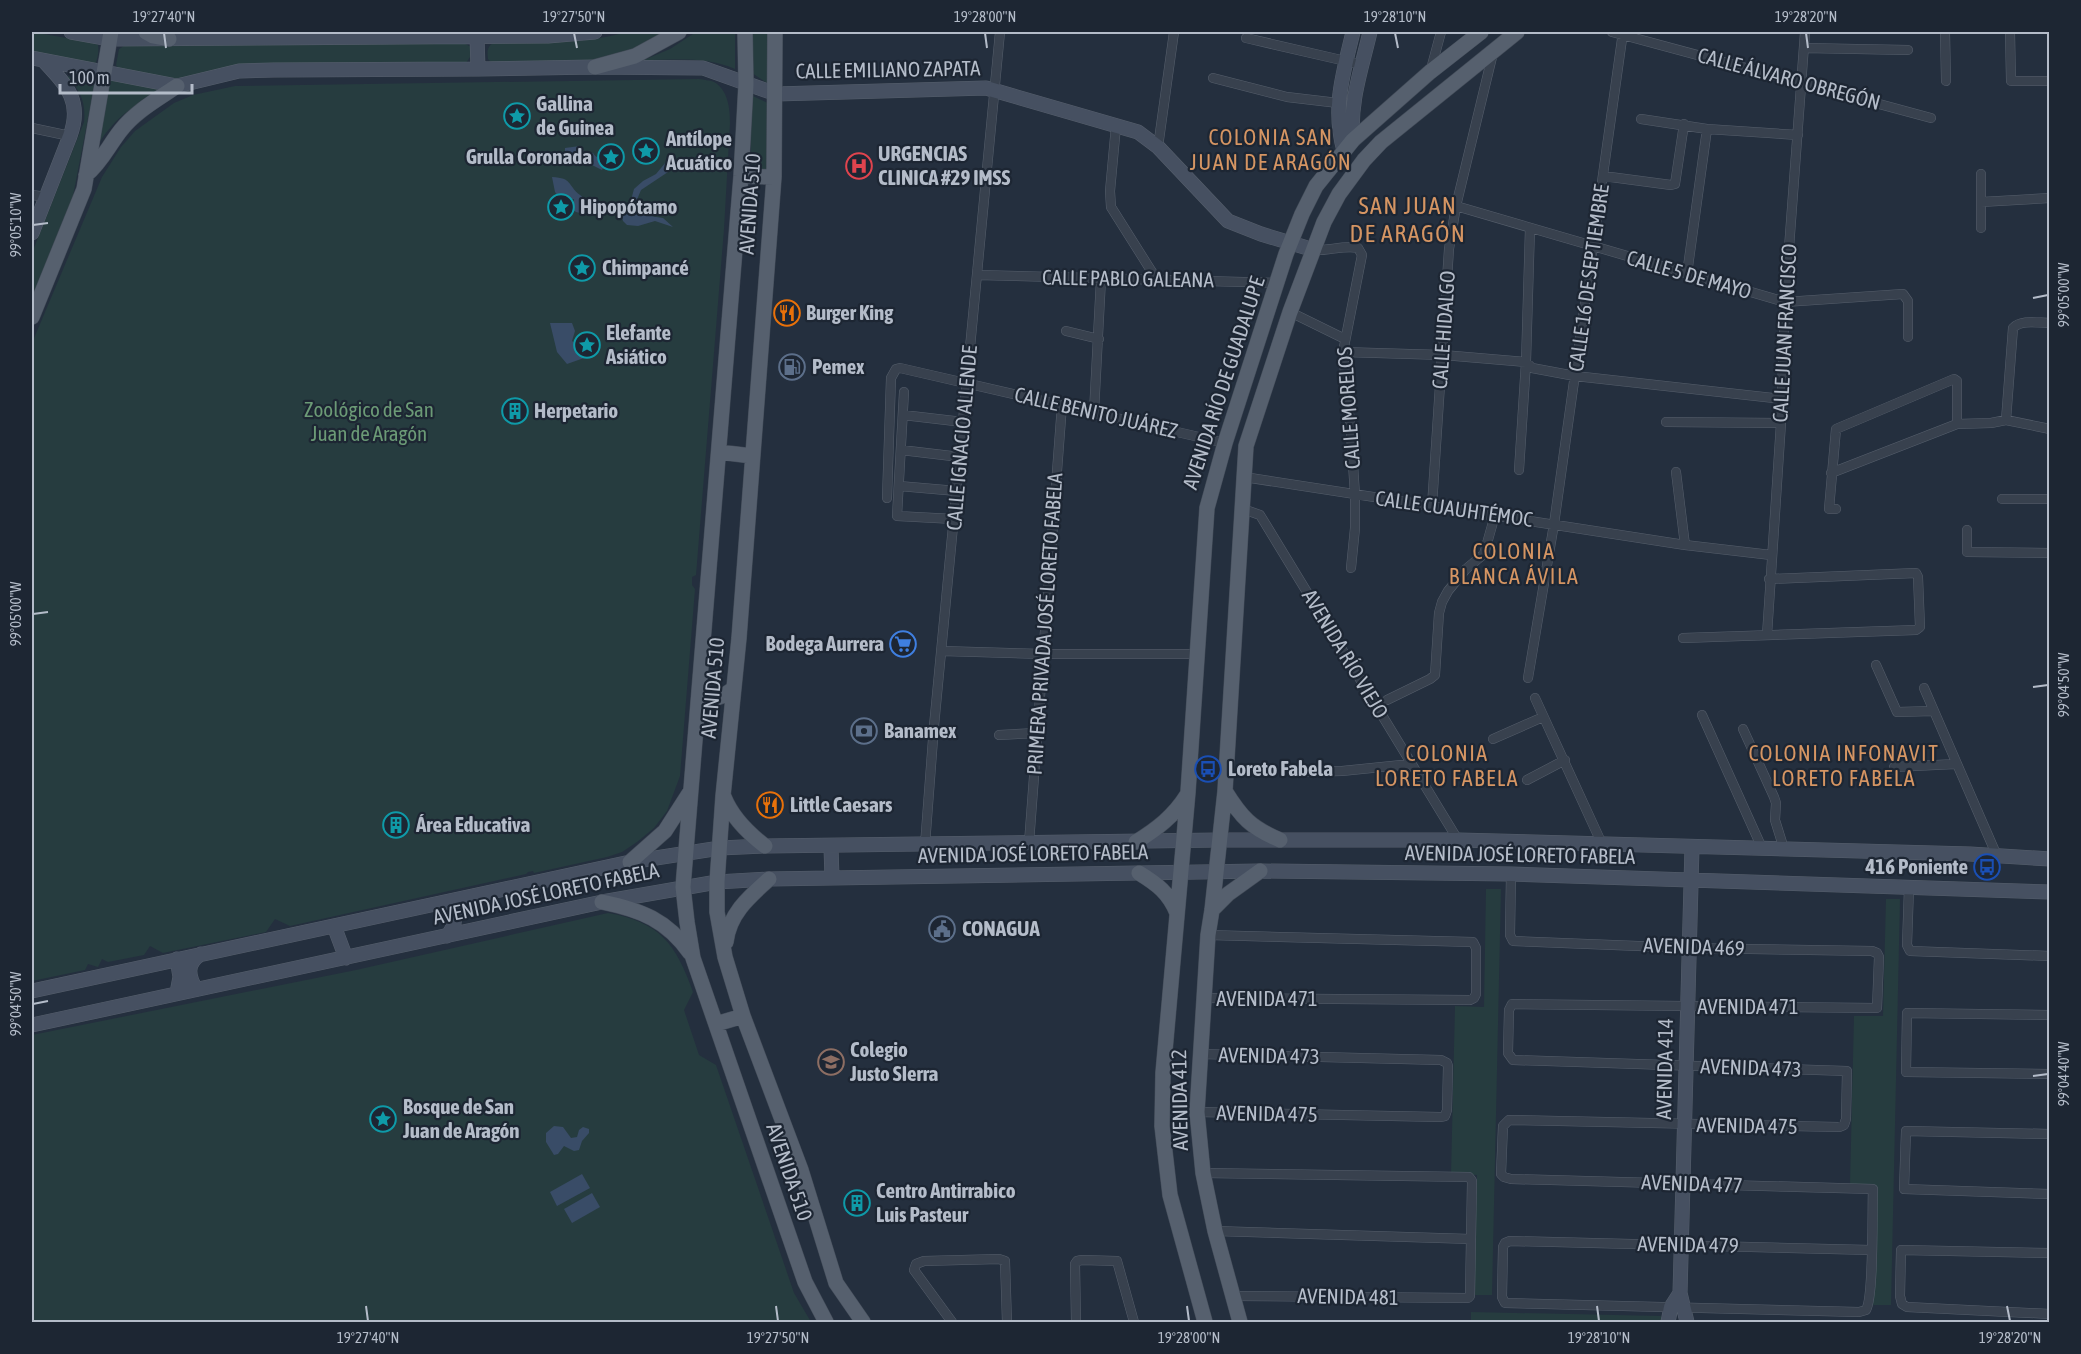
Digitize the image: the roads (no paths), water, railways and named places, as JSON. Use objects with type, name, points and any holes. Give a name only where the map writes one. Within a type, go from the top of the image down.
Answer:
[{"type":"main road","points":[[71,32],[169,39],[477,36],[595,32]]},
{"type":"main road","points":[[146,32],[169,39]]},
{"type":"main road","points":[[595,66],[635,56],[679,32]]},
{"type":"main road","name":"AVENIDA 510","points":[[745,32],[746,84],[741,176],[683,887],[693,958],[805,1282],[826,1323]]},
{"type":"main road","name":"AVENIDA 510","points":[[775,32],[774,177],[723,796],[717,912],[725,957],[743,1016],[801,1170],[836,1282],[863,1323]]},
{"type":"main road","points":[[1349,145],[1338,130],[1338,103],[1353,32]]},
{"type":"main road","points":[[1349,145],[1353,105],[1370,32]]},
{"type":"main road","name":"AVENIDA RÍO DE GUADALUPE","points":[[1181,873],[1207,508],[1225,444],[1291,243],[1316,186],[1349,145],[1430,72],[1481,32]]},
{"type":"main road","name":"AVENIDA RÍO DE GUADALUPE","points":[[1216,872],[1225,791],[1246,446],[1290,312],[1324,222],[1364,160],[1381,142],[1517,32]]},
{"type":"main road","points":[[32,317],[84,189],[111,35]]},
{"type":"main road","points":[[477,36],[478,69]]},
{"type":"main road","points":[[38,60],[177,86]]},
{"type":"main road","points":[[32,233],[75,123],[76,112],[74,101],[67,87],[38,60]]},
{"type":"main road","points":[[86,175],[94,169],[122,128],[150,103],[177,86],[239,71],[595,66],[703,68],[776,94]]},
{"type":"main road","name":"CALLE EMILIANO ZAPATA","points":[[776,94],[977,87],[994,90],[1138,132],[1158,147],[1228,221],[1314,250]]},
{"type":"main road","points":[[741,176],[774,177]]},
{"type":"main road","points":[[719,452],[752,456]]},
{"type":"main road","points":[[701,684],[704,692],[714,699],[733,689]]},
{"type":"main road","points":[[630,862],[665,831],[692,789]]},
{"type":"main road","points":[[1225,791],[1236,810],[1249,823],[1263,833],[1280,840]]},
{"type":"main road","points":[[1136,842],[1168,820],[1179,809],[1188,792]]},
{"type":"main road","points":[[723,796],[730,810],[753,838],[765,846]]},
{"type":"main road","name":"AVENIDA JOSÉ LORETO FABELA","points":[[32,991],[630,862],[720,848],[1220,840],[1458,840],[1997,855],[2049,859]]},
{"type":"main road","points":[[831,847],[832,878]]},
{"type":"main road","name":"AVENIDA 414","points":[[1668,1323],[1678,1307],[1680,1293],[1692,847]]},
{"type":"main road","points":[[1212,910],[1228,894],[1260,871]]},
{"type":"main road","name":"AVENIDA JOSÉ LORETO FABELA","points":[[32,1025],[602,902],[717,882],[769,879],[1260,871],[1511,874],[2049,892]]},
{"type":"main road","name":"AVENIDA 412","points":[[1216,872],[1203,998],[1197,1112],[1203,1173],[1215,1232],[1240,1323]]},
{"type":"main road","points":[[1139,873],[1165,891],[1173,901],[1177,913]]},
{"type":"main road","name":"AVENIDA 412","points":[[1181,873],[1163,1073],[1162,1126],[1170,1194],[1205,1323]]},
{"type":"main road","points":[[725,957],[728,929],[738,910],[769,879]]},
{"type":"main road","points":[[466,932],[462,909],[464,901],[470,897]]},
{"type":"main road","points":[[447,936],[455,924],[451,901]]},
{"type":"main road","points":[[602,902],[625,906],[656,919],[678,936],[693,958]]},
{"type":"main road","points":[[334,926],[346,958]]},
{"type":"main road","points":[[196,989],[190,979],[190,965],[201,954]]},
{"type":"main road","points":[[177,959],[180,977],[177,993]]},
{"type":"main road","points":[[716,1024],[743,1016]]},
{"type":"main road","name":"AVENIDA 414","points":[[1678,1307],[1687,1323]]},
{"type":"street","name":"CALLE IGNACIO ALLENDE","points":[[925,844],[933,736],[1000,32]]},
{"type":"street","points":[[1158,147],[1174,32]]},
{"type":"street","points":[[1430,72],[1442,32]]},
{"type":"street","name":"CALLE ÁLVARO OBREGÓN","points":[[1612,32],[1623,33],[1931,118]]},
{"type":"street","name":"CALLE JUAN FRANCISCO","points":[[1767,635],[1781,423],[1785,302],[1805,32]]},
{"type":"street","points":[[1945,32],[1946,81]]},
{"type":"street","points":[[2010,32],[2011,81],[2049,81]]},
{"type":"street","name":"CALLE 16 DE SEPTIEMBRE","points":[[1528,678],[1554,524],[1623,33]]},
{"type":"street","points":[[1246,38],[1363,65]]},
{"type":"street","points":[[1804,48],[1908,50]]},
{"type":"street","name":"CALLE HIDALGO","points":[[1432,506],[1449,249],[1456,206],[1494,51]]},
{"type":"street","points":[[1213,78],[1287,97],[1338,103]]},
{"type":"street","points":[[1641,119],[1707,129],[1798,135]]},
{"type":"street","points":[[1603,176],[1675,184],[1684,124]]},
{"type":"street","points":[[1116,126],[1110,191],[1111,207],[1157,280]]},
{"type":"street","points":[[32,128],[70,136]]},
{"type":"street","points":[[1687,274],[1707,129]]},
{"type":"street","points":[[1980,228],[1982,174]]},
{"type":"street","points":[[32,195],[47,197]]},
{"type":"street","points":[[1980,202],[2049,198]]},
{"type":"street","name":"CALLE 5 DE MAYO","points":[[1456,206],[1785,302],[1903,294],[1908,300],[1908,337]]},
{"type":"street","points":[[1519,470],[1526,362],[1530,228]]},
{"type":"street","name":"CALLE MORELOS","points":[[1314,250],[1326,251],[1353,247],[1358,248],[1362,255],[1343,352],[1352,432],[1355,495],[1355,528],[1351,568]]},
{"type":"street","name":"CALLE PABLO GALEANA","points":[[977,275],[1278,283]]},
{"type":"street","points":[[1094,412],[1101,279]]},
{"type":"street","points":[[1290,312],[1345,339]]},
{"type":"street","points":[[2006,420],[2012,331],[2015,325],[2022,322],[2049,323]]},
{"type":"street","points":[[1066,331],[1099,339]]},
{"type":"street","points":[[1343,352],[1443,355],[1526,362],[1532,368],[1575,376],[1782,399]]},
{"type":"street","name":"CALLE BENITO JUÁREZ","points":[[887,498],[893,373],[896,369],[1094,412],[1225,444]]},
{"type":"street","points":[[1836,509],[1829,509],[1835,430],[1956,379],[1957,424]]},
{"type":"street","points":[[904,392],[897,516],[954,519]]},
{"type":"street","name":"PRIMERA PRIVADA JOSÉ LORETO FABELA","points":[[1029,843],[1062,405]]},
{"type":"street","points":[[903,415],[963,422]]},
{"type":"street","points":[[1831,473],[1957,424],[2006,420],[2049,429]]},
{"type":"street","points":[[1666,422],[1781,423]]},
{"type":"street","points":[[901,450],[960,457]]},
{"type":"street","points":[[1676,472],[1685,545]]},
{"type":"street","name":"CALLE CUAUHTÉMOC","points":[[1244,477],[1685,545],[1771,555]]},
{"type":"street","points":[[899,486],[957,491]]},
{"type":"street","points":[[2002,499],[2049,500]]},
{"type":"street","name":"AVENIDA RÍO VIEJO","points":[[1243,509],[1260,515],[1458,840]]},
{"type":"street","points":[[1387,700],[1435,675],[1439,613],[1442,602],[1466,569],[1484,554],[1495,515]]},
{"type":"street","points":[[1967,530],[1967,552],[2049,553]]},
{"type":"street","points":[[1683,638],[1919,629],[1916,573],[1769,579]]},
{"type":"street","points":[[942,651],[1044,654],[1198,654]]},
{"type":"street","points":[[1876,665],[1897,712],[1933,711]]},
{"type":"street","points":[[1924,688],[1997,855]]},
{"type":"street","points":[[1535,698],[1602,844]]},
{"type":"street","points":[[1702,715],[1762,848]]},
{"type":"street","points":[[1493,739],[1543,717]]},
{"type":"street","points":[[1743,729],[1774,797],[1775,820],[1784,849]]},
{"type":"street","points":[[999,735],[1037,733]]},
{"type":"street","points":[[1527,780],[1565,760]]},
{"type":"street","points":[[1301,772],[1342,771],[1411,764]]},
{"type":"street","points":[[1894,767],[1956,764]]},
{"type":"street","name":"AVENIDA 469","points":[[1511,874],[1511,940],[1689,948],[1872,951],[1879,957],[1877,1008]]},
{"type":"street","points":[[1909,888],[1907,945],[1908,950],[1912,952],[2049,956]]},
{"type":"street","name":"AVENIDA 471","points":[[1203,998],[1470,1000],[1476,994],[1475,943],[1208,935]]},
{"type":"street","name":"AVENIDA 471","points":[[1511,1059],[1508,1053],[1509,1010],[1512,1004],[1877,1008]]},
{"type":"street","points":[[2049,1014],[1907,1013],[1906,1072],[2049,1074]]},
{"type":"street","name":"AVENIDA 473","points":[[1199,1054],[1441,1060],[1447,1063],[1445,1116]]},
{"type":"street","name":"AVENIDA 473","points":[[1511,1059],[1847,1071],[1844,1125]]},
{"type":"street","name":"AVENIDA 475","points":[[1197,1112],[1445,1116]]},
{"type":"street","name":"AVENIDA 475","points":[[1511,1179],[1501,1174],[1503,1126],[1506,1121],[1839,1127],[1844,1125]]},
{"type":"street","points":[[2049,1134],[1906,1131],[1904,1189],[2049,1194]]},
{"type":"street","points":[[1203,1173],[1472,1179],[1471,1239],[1215,1232]]},
{"type":"street","name":"AVENIDA 477","points":[[1511,1179],[1873,1189],[1871,1250]]},
{"type":"street","name":"AVENIDA 481","points":[[1231,1296],[1465,1299],[1470,1296],[1471,1239]]},
{"type":"street","name":"AVENIDA 479","points":[[1678,1307],[1505,1303],[1502,1297],[1503,1247],[1510,1241],[1871,1250]]},
{"type":"street","points":[[1678,1307],[1859,1312],[1866,1310],[1869,1301],[1871,1250]]},
{"type":"street","points":[[2049,1253],[1901,1250],[1900,1296],[1902,1304],[1907,1307],[2049,1314]]},
{"type":"street","points":[[952,1323],[914,1270],[916,1264],[924,1261],[999,1259],[1005,1261],[1007,1323]]},
{"type":"street","points":[[1076,1323],[1075,1264],[1077,1261],[1117,1261],[1134,1323]]},
{"type":"water","points":[[580,146],[584,151],[593,153],[604,162],[602,170],[565,153],[565,148]]},
{"type":"water","points":[[666,162],[668,172],[641,190],[635,211],[637,214],[663,218],[673,227],[655,221],[638,226],[627,225],[621,213],[631,200],[634,189],[656,174]]},
{"type":"water","points":[[552,177],[567,180],[583,197],[606,209],[586,214],[576,212],[567,207],[574,205],[574,199],[569,199],[565,206],[555,192]]},
{"type":"water","points":[[550,323],[572,323],[575,331],[572,341],[584,351],[584,358],[567,364],[557,352]]},
{"type":"water","points":[[554,1126],[563,1127],[571,1138],[577,1137],[579,1130],[583,1127],[589,1129],[589,1133],[582,1141],[579,1150],[574,1151],[564,1146],[558,1154],[554,1155],[546,1142],[546,1133]]},
{"type":"water","points":[[582,1174],[590,1188],[557,1206],[550,1192]]},
{"type":"water","points":[[592,1193],[600,1207],[572,1223],[564,1209]]},
{"type":"place","name":"Gallina de Guinea","points":[[517,116]]},
{"type":"place","name":"Antílope Acuático","points":[[646,151]]},
{"type":"place","name":"Grulla Coronada","points":[[611,157]]},
{"type":"place","name":"URGENCIAS CLINICA #29 IMSS","points":[[859,166]]},
{"type":"place","name":"Hipopótamo","points":[[561,207]]},
{"type":"place","name":"Chimpancé","points":[[582,268]]},
{"type":"place","name":"Burger King","points":[[787,313]]},
{"type":"place","name":"Elefante Asiático","points":[[587,345]]},
{"type":"place","name":"Pemex","points":[[792,367]]},
{"type":"place","name":"Herpetario","points":[[515,411]]},
{"type":"place","name":"Bodega Aurrera","points":[[903,644]]},
{"type":"place","name":"Banamex","points":[[864,731]]},
{"type":"place","name":"Loreto Fabela","points":[[1208,769]]},
{"type":"place","name":"Little Caesars","points":[[770,805]]},
{"type":"place","name":"Área Educativa","points":[[396,825]]},
{"type":"place","name":"416 Poniente","points":[[1987,867]]},
{"type":"place","name":"CONAGUA","points":[[942,929]]},
{"type":"place","name":"Colegio Justo SIerra","points":[[831,1062]]},
{"type":"place","name":"Bosque de San Juan de Aragón","points":[[383,1119]]},
{"type":"place","name":"Centro Antirrabico Luis Pasteur","points":[[857,1203]]},
{"type":"district","name":"COLONIA SAN JUAN DE ARAGÓN","points":[[1271,150]]},
{"type":"district","name":"SAN JUAN DE ARAGÓN","points":[[1408,220]]},
{"type":"district","name":"COLONIA BLANCA ÁVILA","points":[[1514,564]]},
{"type":"district","name":"COLONIA LORETO FABELA","points":[[1447,766]]},
{"type":"district","name":"COLONIA INFONAVIT LORETO FABELA","points":[[1844,766]]},
{"type":"park label","name":"Zoológico de San Juan de Aragón","points":[[369,422]]}]
